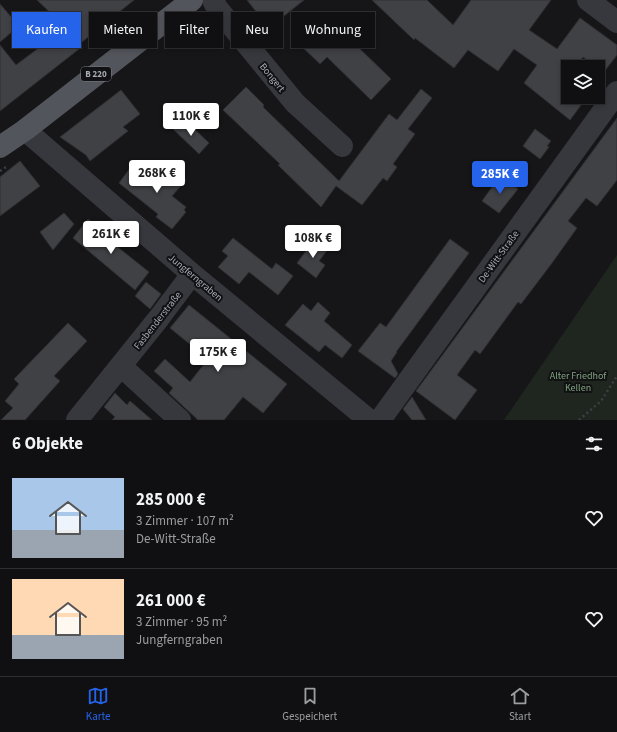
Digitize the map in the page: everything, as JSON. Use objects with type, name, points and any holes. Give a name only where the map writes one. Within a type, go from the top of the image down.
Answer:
[{"type":"main road","name":"B 220","points":[[1,145],[25,130],[192,0]]},
{"type":"street","name":"Bongert","points":[[213,0],[217,8],[295,103],[342,146]]},
{"type":"street","points":[[588,0],[617,22]]},
{"type":"street","name":"De-Witt-Straße","points":[[380,420],[617,92]]},
{"type":"street","name":"Jungferngraben","points":[[25,130],[192,274],[369,420]]},
{"type":"street","name":"Fasbenderstraße","points":[[77,420],[192,274]]},
{"type":"street","points":[[121,366],[180,420]]},
{"type":"path","points":[[579,420],[601,401],[617,376]]},
{"type":"green space","name":"Alter Friedhof Kellen","points":[[617,255],[617,420],[504,420]]},
{"type":"building","points":[[37,0],[134,0],[119,12],[89,12],[89,36],[81,43],[81,12],[50,12]]},
{"type":"building","points":[[247,0],[304,0],[283,17],[283,12],[256,12]]},
{"type":"building","points":[[372,0],[427,0],[453,25],[471,0],[551,0],[529,30],[557,49],[580,18],[617,45],[617,55],[605,71],[605,60],[587,60],[583,57],[581,60],[561,60],[561,104],[582,104],[570,120],[524,83],[537,65],[514,49],[498,71],[468,50],[454,68],[415,38],[414,40]]},
{"type":"building","points":[[0,4],[12,18],[12,32],[0,42]]},
{"type":"building","points":[[0,45],[16,65],[39,48],[79,49],[0,111]]},
{"type":"building","points":[[303,48],[359,48],[391,79],[371,100],[327,57],[320,64]]},
{"type":"building","points":[[246,87],[264,105],[263,107],[339,181],[389,114],[397,120],[421,89],[432,98],[408,129],[415,134],[393,164],[397,167],[387,181],[383,178],[362,205],[336,186],[321,207],[278,165],[280,164],[223,110]]},
{"type":"building","points":[[121,90],[140,114],[123,127],[128,131],[90,161],[86,155],[60,137]]},
{"type":"building","points":[[617,118],[617,180],[597,206],[586,198],[568,221],[577,228],[552,263],[521,304],[518,302],[480,354],[475,350],[457,375],[477,390],[455,420],[416,391]]},
{"type":"building","points":[[185,120],[209,143],[199,154],[173,129]]},
{"type":"building","points":[[535,129],[551,141],[547,146],[549,147],[540,159],[523,146]]},
{"type":"building","points":[[20,161],[40,186],[0,216],[0,177]]},
{"type":"building","points":[[133,164],[159,185],[173,169],[186,180],[172,196],[186,207],[184,210],[186,212],[172,229],[156,217],[158,214],[119,183]]},
{"type":"building","points":[[500,176],[518,189],[499,213],[482,201]]},
{"type":"building","points":[[64,213],[74,224],[53,250],[40,232]]},
{"type":"building","points":[[88,219],[107,234],[105,237],[149,272],[135,290],[73,238]]},
{"type":"building","points":[[233,238],[272,269],[276,263],[293,276],[278,295],[249,272],[239,284],[218,267],[228,256],[222,251]]},
{"type":"building","points":[[315,239],[328,249],[319,261],[325,265],[316,278],[297,263]]},
{"type":"building","points":[[450,239],[469,253],[396,352],[391,361],[398,374],[395,378],[358,351],[380,323],[386,327]]},
{"type":"building","points":[[146,282],[161,294],[150,309],[135,296]]},
{"type":"building","points":[[318,302],[330,313],[324,321],[352,345],[342,358],[325,345],[319,352],[285,325],[303,304],[311,311]]},
{"type":"building","points":[[189,305],[287,384],[263,413],[243,397],[224,420],[198,420],[169,393],[173,388],[154,371],[165,359],[190,382],[208,359],[170,328]]},
{"type":"building","points":[[68,323],[87,341],[54,376],[60,381],[25,420],[1,420],[13,408],[5,401],[19,384],[14,379]]},
{"type":"building","points":[[115,393],[127,405],[130,401],[152,420],[112,420],[115,417],[104,407]]},
{"type":"building","points":[[412,397],[426,420],[412,420],[403,409]]}]
